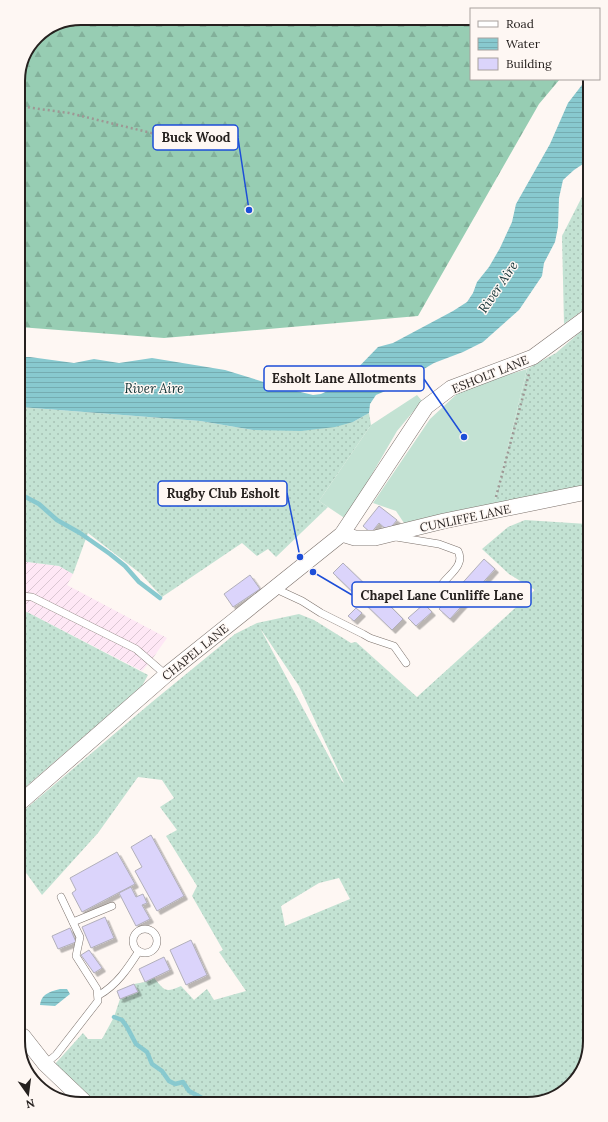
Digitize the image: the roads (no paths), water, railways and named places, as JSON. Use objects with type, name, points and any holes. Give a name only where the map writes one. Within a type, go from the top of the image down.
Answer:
[{"type":"street","name":"ESHOLT LANE","points":[[364,500],[426,407],[450,388],[533,357],[583,320]]},
{"type":"street","name":"CUNLIFFE LANE","points":[[342,534],[364,539],[583,493]]},
{"type":"street","name":"CHAPEL LANE","points":[[25,799],[166,675],[342,534],[364,500]]},
{"type":"street","points":[[25,1039],[45,1064],[80,1097]]},
{"type":"lane","points":[[387,535],[439,544],[458,551],[461,559],[460,564],[443,583]]},
{"type":"lane","points":[[274,588],[302,601],[321,613],[370,638],[394,646],[406,663]]},
{"type":"lane","points":[[25,596],[32,597],[136,649],[166,675]]},
{"type":"lane","points":[[45,1064],[56,1055],[98,1001],[97,989],[76,956],[80,937],[61,896]]},
{"type":"lane","points":[[73,922],[112,906]]},
{"type":"lane","points":[[98,994],[107,990],[124,973],[139,951]]},
{"type":"water","name":"River Aire","points":[[583,84],[583,164],[563,180],[559,198],[558,227],[555,242],[544,263],[542,276],[519,310],[483,342],[463,352],[434,363],[397,386],[376,395],[370,404],[369,413],[353,422],[335,427],[301,431],[253,430],[200,421],[25,407],[25,357],[74,363],[94,359],[119,363],[152,358],[225,370],[280,387],[313,395],[321,394],[338,386],[348,378],[378,347],[393,343],[467,302],[473,293],[477,282],[489,267],[500,248],[512,222],[516,204],[550,144],[568,103]]},
{"type":"water","points":[[60,989],[67,989],[70,994],[55,1006],[40,1005],[45,995]]},
{"type":"waterway","points":[[25,497],[39,504],[57,520],[80,533],[110,554],[125,566],[139,582],[160,598]]},
{"type":"waterway","points":[[114,1017],[122,1020],[136,1044],[147,1052],[152,1064],[162,1071],[169,1081],[175,1084],[183,1082],[189,1091],[200,1097]]},
{"type":"place","name":"Buck Wood","points":[[249,210]]},
{"type":"place","name":"Esholt Lane Allotments","points":[[464,437]]},
{"type":"place","name":"Rugby Club Esholt","points":[[300,557]]},
{"type":"place","name":"Chapel Lane Cunliffe Lane","points":[[313,572]]}]
